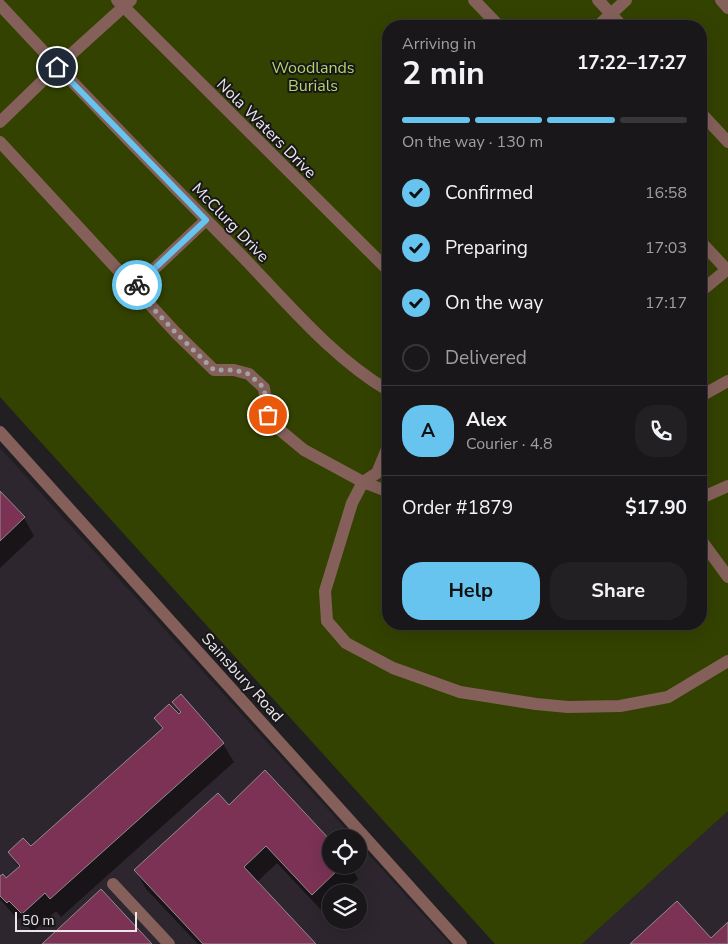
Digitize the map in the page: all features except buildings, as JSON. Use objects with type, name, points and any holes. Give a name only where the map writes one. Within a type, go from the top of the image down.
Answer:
[{"type":"street","points":[[474,0],[493,20]]},
{"type":"street","points":[[598,0],[616,20]]},
{"type":"street","points":[[604,20],[626,0]]},
{"type":"street","points":[[721,0],[728,8]]},
{"type":"street","points":[[0,122],[124,2]]},
{"type":"street","name":"Nola Waters Drive","points":[[124,2],[382,263]]},
{"type":"street","name":"McClurg Drive","points":[[0,5],[57,67],[327,344],[382,387]]},
{"type":"street","points":[[707,119],[728,142]]},
{"type":"street","points":[[0,142],[177,334],[214,370],[234,370],[249,374],[264,388],[268,415],[275,426],[304,450],[363,482],[382,489]]},
{"type":"street","points":[[134,288],[206,220]]},
{"type":"street","points":[[707,248],[728,270],[707,286]]},
{"type":"street","points":[[707,393],[728,381]]},
{"type":"street","name":"Sainsbury Road","points":[[0,432],[461,944]]},
{"type":"street","points":[[382,461],[377,473],[363,482],[352,503],[324,591],[327,621],[346,643],[393,668],[460,692],[568,707],[620,706],[668,698],[728,660]]},
{"type":"street","points":[[707,495],[728,486]]},
{"type":"street","points":[[707,548],[728,576]]},
{"type":"street","points":[[113,884],[169,944]]},
{"type":"shaded area","points":[[0,448],[346,829],[322,829],[322,874],[367,874],[367,853],[450,944],[0,944]]},
{"type":"shaded area","points":[[728,811],[728,944],[582,944]]},
{"type":"green space","name":"Woodlands Burials","points":[[0,0],[728,0],[728,811],[582,944],[495,944],[0,397]]},
{"type":"way so far","points":[[137,285],[134,288],[214,370],[234,370],[249,374],[264,388],[268,415]]},
{"type":"route","points":[[57,67],[206,220],[137,285]]}]
